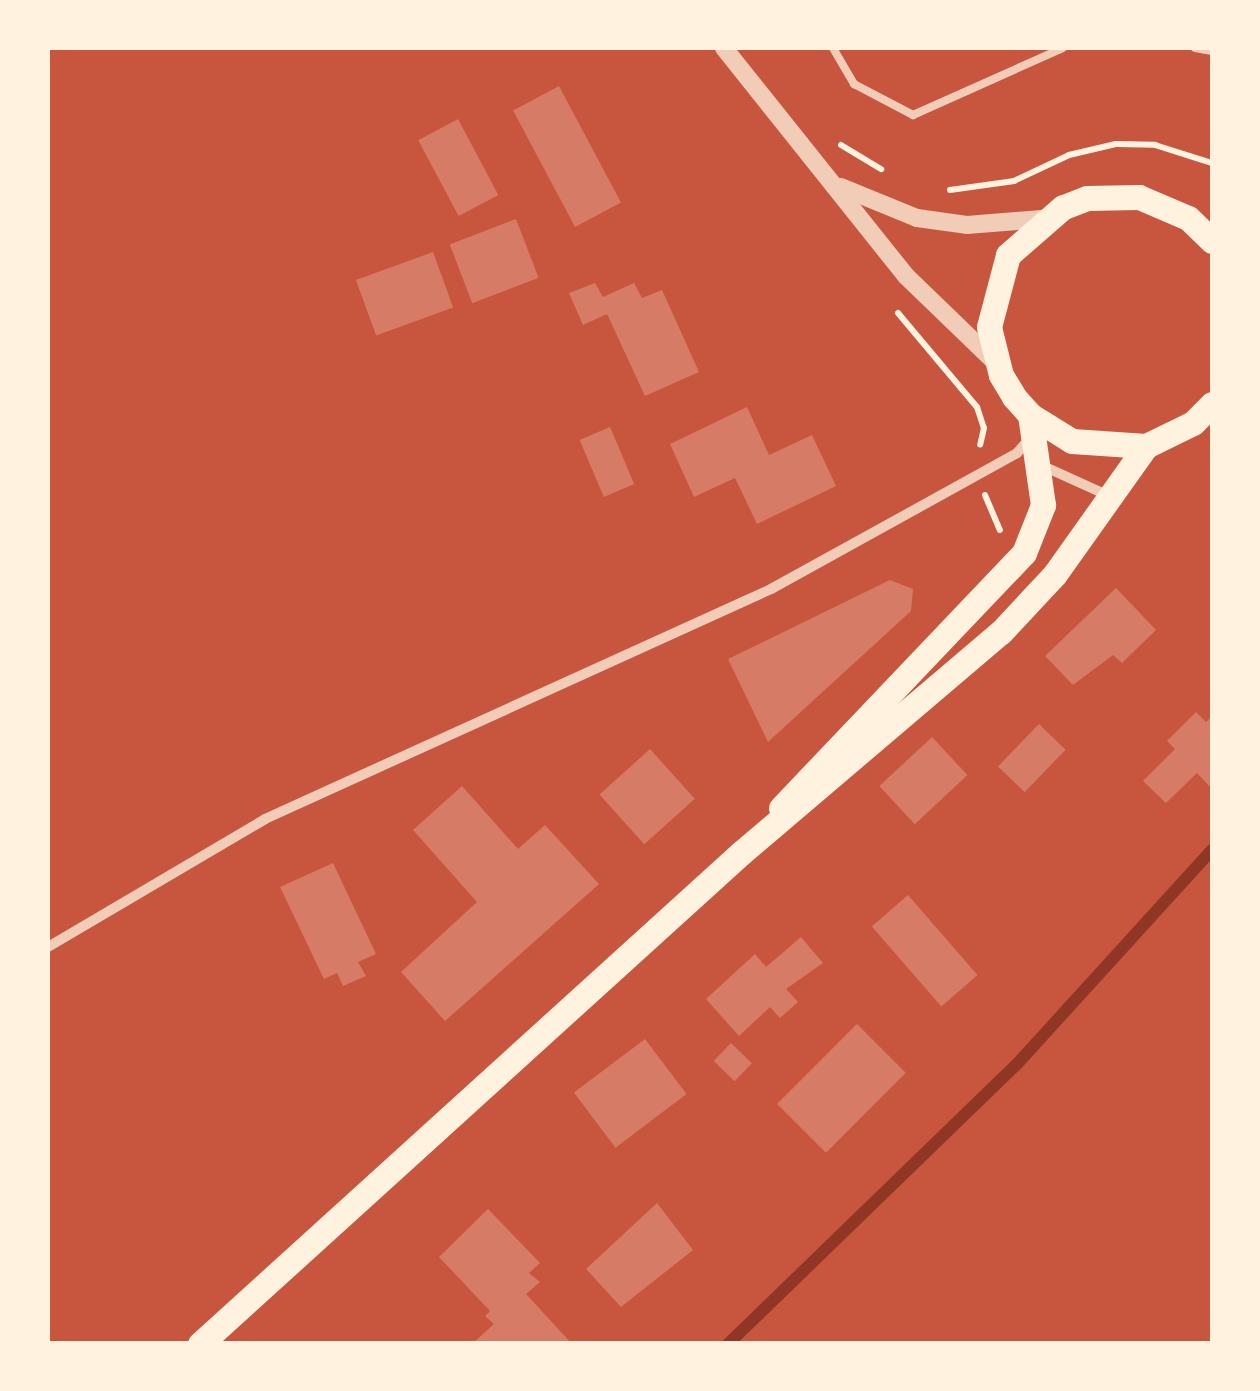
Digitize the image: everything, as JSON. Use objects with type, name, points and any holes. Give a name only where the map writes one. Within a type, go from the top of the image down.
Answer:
[{"type":"main road","points":[[742,853],[848,731],[1017,563],[1042,512],[1029,440],[997,364],[989,327],[998,278],[1042,219],[1075,202],[1113,195],[1139,197],[1200,217],[1212,241]]},
{"type":"main road","points":[[1029,440],[1096,448],[1146,446],[1193,423],[1212,404]]},
{"type":"main road","points":[[200,1344],[742,853],[1001,632],[1055,574],[1146,446]]},
{"type":"street","points":[[724,48],[917,288],[997,364]]},
{"type":"street","points":[[836,185],[916,218],[967,225],[1042,219]]},
{"type":"street","points":[[48,947],[266,820],[770,589],[978,475],[1029,440],[1109,496]]},
{"type":"lane","points":[[832,48],[854,84],[913,115],[1063,48]]},
{"type":"lane","points":[[1195,48],[1212,51]]},
{"type":"path","points":[[836,142],[892,176]]},
{"type":"path","points":[[946,190],[1014,180],[1069,155],[1116,144],[1155,146],[1212,163]]},
{"type":"path","points":[[896,309],[976,408],[984,428],[975,460],[978,475],[1004,544]]},
{"type":"building","points":[[559,86],[621,203],[575,227],[513,110]]},
{"type":"building","points":[[458,119],[498,195],[459,216],[418,140]]},
{"type":"building","points":[[516,219],[539,278],[472,303],[450,244]]},
{"type":"building","points":[[433,252],[453,307],[376,335],[356,280]]},
{"type":"building","points":[[595,283],[603,297],[634,283],[642,298],[662,290],[699,372],[645,396],[607,314],[583,325],[569,293]]},
{"type":"building","points":[[747,407],[769,455],[812,435],[836,486],[757,524],[735,478],[694,497],[670,444]]},
{"type":"building","points":[[610,427],[634,484],[604,497],[580,440]]},
{"type":"building","points":[[890,580],[913,589],[911,611],[768,742],[728,659]]},
{"type":"building","points":[[1116,588],[1156,630],[1122,663],[1113,655],[1073,685],[1045,656]]},
{"type":"building","points":[[1196,712],[1206,722],[1212,716],[1212,789],[1197,773],[1166,803],[1143,781],[1175,749],[1167,741]]},
{"type":"building","points":[[1039,724],[1066,750],[1025,792],[998,766]]},
{"type":"building","points":[[932,737],[967,775],[915,824],[879,786]]},
{"type":"building","points":[[650,749],[695,799],[644,844],[599,795]]},
{"type":"building","points":[[462,786],[518,849],[545,825],[599,884],[445,1021],[401,972],[477,902],[413,830]]},
{"type":"building","points":[[333,863],[376,954],[358,962],[366,976],[343,986],[337,973],[324,979],[280,887]]},
{"type":"building","points":[[908,895],[978,975],[941,1006],[872,926]]},
{"type":"building","points":[[801,937],[823,963],[786,989],[798,1002],[780,1018],[770,1007],[739,1036],[706,999],[755,954],[766,967]]},
{"type":"building","points":[[857,1024],[906,1073],[826,1153],[777,1104]]},
{"type":"building","points":[[645,1039],[687,1094],[615,1148],[574,1093]]},
{"type":"building","points":[[731,1043],[752,1063],[734,1081],[714,1061]]},
{"type":"building","points":[[657,1203],[693,1250],[621,1307],[586,1269]]},
{"type":"building","points":[[488,1209],[540,1263],[529,1273],[540,1282],[526,1294],[572,1344],[472,1344],[494,1324],[485,1316],[490,1311],[439,1257]]},
{"type":"waterway","points":[[728,1344],[1018,1063],[1212,850]]}]
